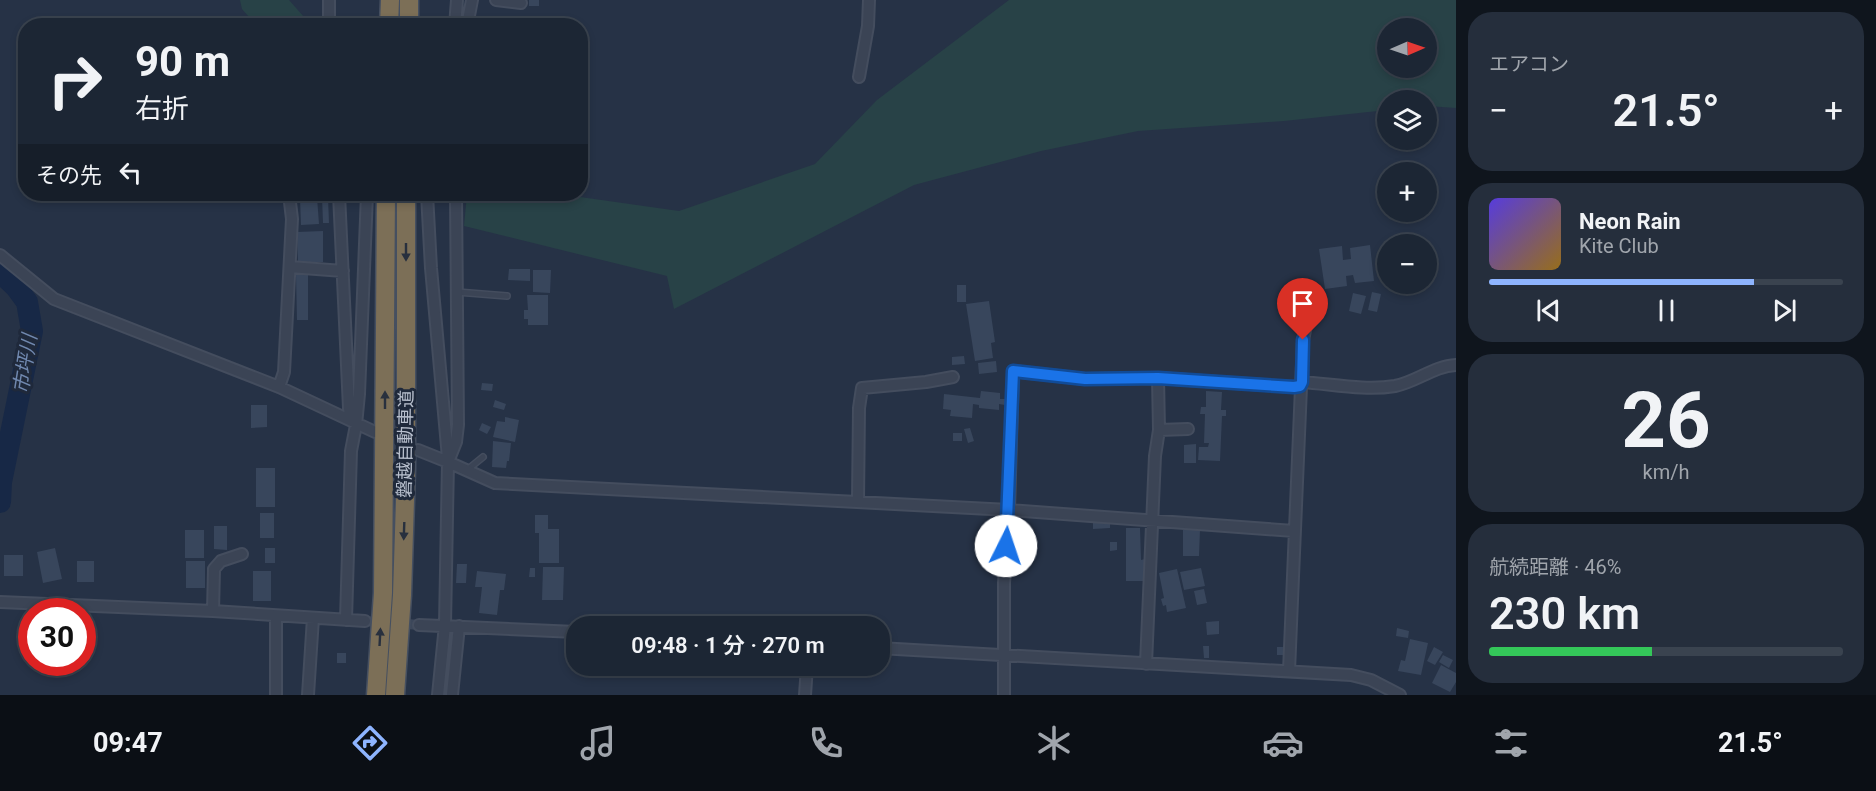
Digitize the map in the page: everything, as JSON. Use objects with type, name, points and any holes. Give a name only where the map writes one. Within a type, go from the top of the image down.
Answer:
[{"type":"highway","points":[[389,18],[390,0]]},
{"type":"highway","points":[[409,0],[409,18]]},
{"type":"highway","name":"磐越自動車道","points":[[376,695],[383,581],[386,201]]},
{"type":"highway","name":"磐越自動車道","points":[[395,695],[402,595],[406,469],[406,201]]},
{"type":"street","points":[[329,0],[329,18]]},
{"type":"street","points":[[456,18],[457,0]]},
{"type":"street","points":[[469,18],[472,0]]},
{"type":"street","points":[[496,0],[521,3]]},
{"type":"street","points":[[859,78],[868,26],[869,0]]},
{"type":"street","points":[[279,387],[284,372],[292,219],[290,201]]},
{"type":"street","points":[[339,201],[348,408],[350,417],[356,425]]},
{"type":"street","points":[[346,620],[351,450],[356,425],[367,201]]},
{"type":"street","points":[[427,201],[448,462],[445,625],[438,695]]},
{"type":"street","points":[[448,462],[456,442],[458,425],[456,201]]},
{"type":"street","points":[[0,255],[54,299],[279,387],[375,432]]},
{"type":"street","points":[[290,267],[344,270]]},
{"type":"street","points":[[1289,671],[1303,340],[1312,297]]},
{"type":"street","points":[[1302,382],[1381,388],[1397,386],[1416,380],[1436,369],[1456,365]]},
{"type":"street","points":[[1004,695],[1004,582],[1009,510],[1013,371],[1085,379],[1158,378],[1294,387],[1300,386],[1302,382]]},
{"type":"street","points":[[858,501],[859,408],[862,388],[926,382],[953,376]]},
{"type":"street","points":[[1146,664],[1155,456],[1159,430],[1158,378]]},
{"type":"street","points":[[1159,430],[1188,429]]},
{"type":"street","points":[[418,450],[495,483],[1009,510],[1294,531]]},
{"type":"street","points":[[213,611],[214,569],[221,561],[242,554]]},
{"type":"street","points":[[0,602],[213,611],[365,621]]},
{"type":"street","points":[[276,616],[276,695]]},
{"type":"street","points":[[308,695],[313,618]]},
{"type":"street","points":[[419,625],[566,631]]},
{"type":"street","points":[[452,695],[459,626]]},
{"type":"street","points":[[890,649],[1351,675],[1371,680],[1400,695]]},
{"type":"street","points":[[805,695],[806,676]]},
{"type":"lane","points":[[457,292],[507,296]]},
{"type":"lane","points":[[467,470],[483,457]]},
{"type":"green space","points":[[240,0],[289,0],[305,18],[250,18],[242,9]]},
{"type":"green space","points":[[1009,0],[1456,0],[1456,108],[1437,107],[1437,90],[1377,90],[1377,111],[1284,121],[1138,131],[1041,151],[914,185],[674,309],[667,276],[464,226],[466,201],[588,201],[588,198],[679,211],[815,164],[877,100]]},
{"type":"building","points":[[529,0],[539,0],[539,6],[529,6]]},
{"type":"building","points":[[300,201],[317,201],[319,224],[301,225]]},
{"type":"building","points":[[322,201],[328,201],[329,223],[323,223]]},
{"type":"building","points":[[323,231],[323,262],[298,262],[297,232]]},
{"type":"building","points":[[1370,245],[1374,281],[1355,283],[1353,275],[1346,276],[1347,286],[1325,289],[1319,249],[1342,246],[1343,260],[1351,259],[1350,248]]},
{"type":"building","points":[[509,269],[530,269],[530,281],[508,280]]},
{"type":"building","points":[[533,270],[551,270],[550,293],[533,292]]},
{"type":"building","points":[[296,274],[308,274],[308,320],[297,320]]},
{"type":"building","points":[[957,285],[966,285],[966,302],[957,302]]},
{"type":"building","points":[[1372,292],[1381,294],[1377,312],[1368,310]]},
{"type":"building","points":[[1353,293],[1366,296],[1361,314],[1349,311]]},
{"type":"building","points":[[527,295],[548,295],[548,325],[528,325],[528,319],[524,319],[524,310],[528,310]]},
{"type":"building","points":[[989,301],[995,342],[991,343],[993,358],[975,361],[966,304]]},
{"type":"building","points":[[964,356],[965,364],[952,365],[952,357]]},
{"type":"building","points":[[996,361],[997,372],[979,374],[978,363]]},
{"type":"building","points":[[482,383],[493,384],[492,391],[481,390]]},
{"type":"building","points":[[981,391],[1000,393],[1000,399],[1006,399],[1005,405],[999,404],[999,410],[979,408],[979,405],[973,404],[972,418],[950,416],[951,410],[943,409],[944,394],[980,398]]},
{"type":"building","points":[[1206,391],[1222,392],[1221,410],[1226,410],[1226,416],[1222,416],[1220,461],[1198,460],[1199,447],[1208,447],[1209,443],[1204,443],[1205,414],[1200,414],[1201,407],[1206,407]]},
{"type":"building","points":[[495,400],[506,404],[504,410],[493,407]]},
{"type":"building","points":[[251,405],[267,405],[267,427],[251,428]]},
{"type":"building","points":[[505,417],[519,420],[515,442],[493,437],[497,421],[505,422]]},
{"type":"building","points":[[482,423],[491,427],[487,434],[479,430]]},
{"type":"building","points":[[970,428],[974,441],[968,443],[964,429]]},
{"type":"building","points":[[953,433],[962,433],[962,441],[953,441]]},
{"type":"building","points":[[493,441],[511,443],[506,468],[492,467]]},
{"type":"building","points":[[1196,444],[1196,463],[1184,463],[1184,445]]},
{"type":"building","points":[[256,468],[275,468],[275,507],[256,507]]},
{"type":"building","points":[[260,513],[274,513],[274,538],[260,538]]},
{"type":"building","points":[[535,515],[548,515],[548,529],[559,529],[559,563],[539,563],[539,533],[535,533]]},
{"type":"building","points":[[1110,521],[1110,528],[1093,529],[1093,522]]},
{"type":"building","points":[[214,526],[227,526],[227,550],[214,549]]},
{"type":"building","points":[[1126,528],[1140,528],[1141,560],[1145,559],[1146,581],[1126,581]]},
{"type":"building","points":[[185,530],[204,530],[204,558],[185,558]]},
{"type":"building","points":[[1183,530],[1200,530],[1199,556],[1183,556]]},
{"type":"building","points":[[1110,542],[1117,542],[1117,550],[1110,551]]},
{"type":"building","points":[[55,548],[62,579],[43,583],[37,552]]},
{"type":"building","points":[[265,548],[275,548],[275,563],[265,563]]},
{"type":"building","points":[[4,555],[23,555],[23,576],[4,576]]},
{"type":"building","points":[[77,561],[94,561],[94,582],[77,582]]},
{"type":"building","points":[[186,561],[205,561],[205,588],[186,588]]},
{"type":"building","points":[[457,564],[467,564],[466,583],[456,583]]},
{"type":"building","points":[[543,567],[564,567],[563,600],[542,600]]},
{"type":"building","points":[[530,568],[535,568],[535,577],[529,577]]},
{"type":"building","points":[[1201,568],[1205,586],[1184,590],[1180,572]]},
{"type":"building","points":[[1177,569],[1186,608],[1167,612],[1166,605],[1163,606],[1161,599],[1164,598],[1159,573]]},
{"type":"building","points":[[253,571],[271,571],[271,601],[253,601]]},
{"type":"building","points":[[477,571],[506,574],[504,590],[500,590],[497,615],[479,613],[482,587],[475,587]]},
{"type":"building","points":[[1204,589],[1207,603],[1197,605],[1194,591]]},
{"type":"building","points":[[1219,621],[1219,634],[1207,635],[1206,622]]},
{"type":"building","points":[[1397,628],[1409,631],[1408,638],[1396,636]]},
{"type":"building","points":[[1410,639],[1428,643],[1421,675],[1398,671],[1401,660],[1405,661]]},
{"type":"building","points":[[1203,646],[1209,646],[1209,658],[1204,658]]},
{"type":"building","points":[[1277,647],[1284,647],[1284,655],[1277,655]]},
{"type":"building","points":[[1434,647],[1443,652],[1435,665],[1427,661]]},
{"type":"building","points":[[337,653],[346,653],[346,663],[337,663]]},
{"type":"building","points":[[1443,655],[1453,660],[1449,668],[1439,662]]},
{"type":"building","points":[[1441,665],[1456,673],[1456,682],[1450,692],[1432,683]]},
{"type":"waterway","name":"市坪川","points":[[0,272],[16,287],[27,302],[32,331],[1,482],[0,502]]},
{"type":"tunnel","points":[[365,621],[419,625]]},
{"type":"route","points":[[1006,546],[1013,371],[1085,379],[1158,378],[1294,387],[1300,386],[1302,382],[1303,340]]}]
